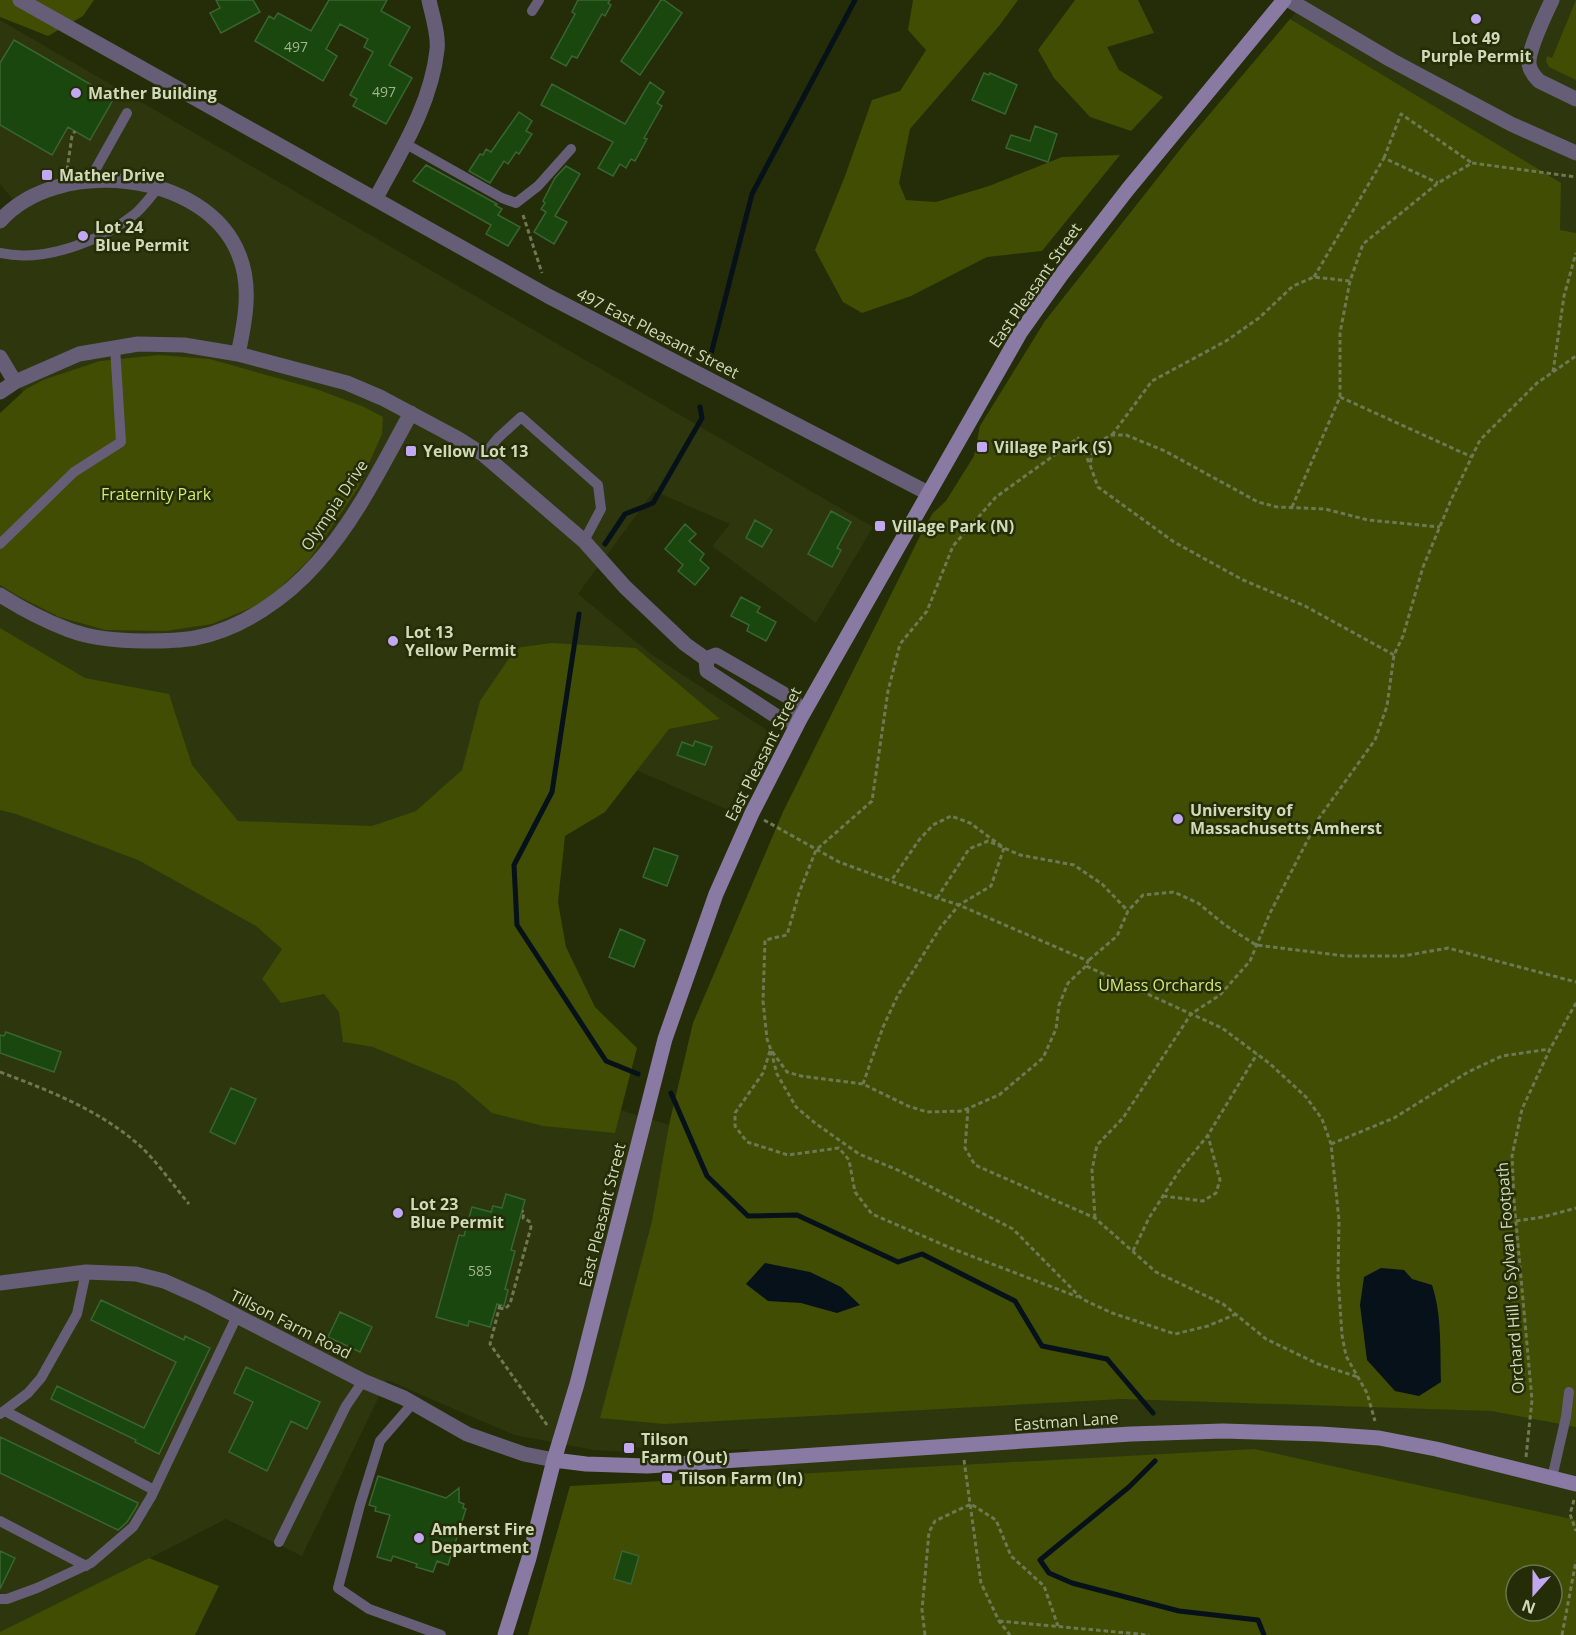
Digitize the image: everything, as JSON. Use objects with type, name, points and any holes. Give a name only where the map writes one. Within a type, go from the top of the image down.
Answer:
[{"type":"main road","name":"East Pleasant Street","points":[[505,1635],[529,1558],[554,1460],[580,1372],[665,1039],[716,894],[752,813],[800,719],[1020,333],[1062,274],[1128,189],[1286,0]]},
{"type":"main road","name":"Eastman Lane","points":[[554,1460],[586,1464],[646,1466],[1131,1434],[1223,1431],[1379,1438],[1436,1449],[1552,1478],[1575,1491]]},
{"type":"street","name":"497 East Pleasant Street","points":[[20,0],[548,296],[928,493]]},
{"type":"street","points":[[376,198],[415,126],[428,91],[438,48],[429,0]]},
{"type":"street","points":[[1286,0],[1391,60],[1521,129],[1576,153]]},
{"type":"street","points":[[1552,0],[1530,54],[1529,65],[1539,81],[1576,99]]},
{"type":"street","points":[[0,221],[26,201],[54,187],[89,181],[115,180],[158,188],[172,191],[192,201],[224,228],[239,254],[246,291],[243,333],[238,354]]},
{"type":"street","points":[[0,392],[15,382],[79,354],[115,347],[161,344],[238,354],[347,383],[411,413],[484,454],[584,542],[685,644],[706,659],[707,671],[782,720],[800,719],[794,700],[716,655],[706,659]]},
{"type":"street","points":[[0,357],[15,382]]},
{"type":"street","name":"Olympia Drive","points":[[0,595],[70,631],[99,638],[168,641],[196,637],[223,629],[274,602],[317,563],[344,530],[367,495],[411,413]]},
{"type":"street","name":"Tillson Farm Road","points":[[0,1283],[86,1272],[136,1274],[164,1281],[202,1298],[363,1381],[413,1403],[467,1434],[524,1454],[554,1460]]},
{"type":"lane","points":[[532,11],[539,0]]},
{"type":"lane","points":[[89,181],[127,113]]},
{"type":"lane","points":[[406,144],[502,198],[516,203],[538,186],[571,149]]},
{"type":"lane","points":[[0,253],[10,255],[54,253],[97,237],[136,212],[158,188]]},
{"type":"lane","points":[[0,544],[74,472],[121,442],[115,347]]},
{"type":"lane","points":[[484,454],[521,417],[598,485],[602,509],[584,542]]},
{"type":"lane","points":[[86,1272],[77,1314],[41,1378],[28,1393],[3,1412],[154,1490]]},
{"type":"lane","points":[[0,1599],[7,1599],[37,1588],[86,1566],[133,1527],[154,1490],[237,1316]]},
{"type":"lane","points":[[279,1542],[346,1406],[363,1381]]},
{"type":"lane","points":[[1552,1478],[1566,1417],[1569,1392]]},
{"type":"lane","points":[[413,1403],[380,1441],[338,1588],[369,1609],[441,1635]]},
{"type":"lane","points":[[0,1521],[86,1566]]},
{"type":"path","points":[[1314,277],[1384,158],[1401,114],[1472,163],[1576,177]]},
{"type":"path","points":[[67,172],[72,136],[75,131]]},
{"type":"path","points":[[1384,158],[1438,183]]},
{"type":"path","points":[[1292,507],[1340,397],[1340,333],[1350,281],[1363,244],[1438,183],[1472,163]]},
{"type":"path","points":[[519,201],[542,273]]},
{"type":"path","points":[[1553,372],[1564,296],[1576,253]]},
{"type":"path","points":[[1112,435],[1152,381],[1226,341],[1259,318],[1293,286],[1314,277],[1350,281]]},
{"type":"path","points":[[1095,1218],[1092,1170],[1097,1145],[1123,1118],[1191,1014],[1221,995],[1250,961],[1270,913],[1319,818],[1375,740],[1387,706],[1394,656],[1403,636],[1423,567],[1480,440],[1537,383],[1576,356]]},
{"type":"path","points":[[1340,397],[1472,457]]},
{"type":"path","points":[[1090,465],[1094,444],[1112,435],[1126,435],[1166,451],[1258,502],[1277,507],[1325,509],[1368,520],[1440,527]]},
{"type":"path","points":[[1082,1299],[1013,1229],[900,1171],[859,1154],[815,1123],[796,1107],[777,1074],[767,1039],[763,1001],[765,940],[788,935],[799,893],[816,850],[872,801],[888,691],[900,644],[927,611],[953,546],[996,497],[1078,438],[1098,488],[1174,542],[1243,580],[1305,606],[1394,656]]},
{"type":"path","points":[[752,813],[839,862],[959,904],[1088,961]]},
{"type":"path","points":[[891,881],[919,840],[933,825],[951,816],[970,822],[1004,848]]},
{"type":"path","points":[[937,898],[969,849],[988,841],[1020,855],[1074,865],[1102,884],[1128,911]]},
{"type":"path","points":[[863,1084],[883,1027],[898,995],[940,928],[959,904],[991,886],[1004,848]]},
{"type":"path","points":[[771,1050],[787,1072],[863,1084],[908,1106],[927,1112],[968,1109],[999,1095],[1043,1058],[1056,1029],[1059,1005],[1068,983],[1086,966],[1088,961],[1117,936],[1128,911],[1143,896],[1174,892],[1198,903],[1225,925],[1256,945],[1345,956],[1403,956],[1448,948],[1576,982]]},
{"type":"path","points":[[1086,966],[1222,1028],[1257,1054],[1306,1097],[1322,1119],[1331,1144],[1340,1220],[1338,1278],[1342,1335],[1346,1356],[1367,1393],[1379,1438]]},
{"type":"path","name":"Orchard Hill to Sylvan Footpath","points":[[1526,1457],[1532,1400],[1512,1156],[1522,1109],[1550,1049],[1576,1003]]},
{"type":"path","points":[[1331,1144],[1394,1118],[1468,1072],[1502,1056],[1550,1049]]},
{"type":"path","points":[[771,1050],[762,1073],[735,1113],[735,1126],[747,1142],[788,1155],[839,1148],[849,1160],[855,1192],[872,1214],[1112,1313],[1175,1334],[1208,1326],[1236,1314]]},
{"type":"path","points":[[1133,1251],[1149,1218],[1179,1171],[1208,1135],[1257,1054]]},
{"type":"path","points":[[0,1072],[62,1096],[109,1122],[151,1157],[189,1204]]},
{"type":"path","points":[[968,1109],[965,1148],[975,1165],[1095,1218],[1156,1272],[1223,1304],[1266,1339],[1318,1364],[1358,1377]]},
{"type":"path","points":[[1163,1196],[1203,1201],[1216,1192],[1220,1180],[1208,1135]]},
{"type":"path","points":[[1516,1221],[1543,1217],[1576,1208]]},
{"type":"path","points":[[522,1211],[524,1212],[523,1218],[529,1221],[531,1227],[510,1304],[505,1309],[500,1307],[490,1344],[548,1425]]},
{"type":"path","points":[[960,1446],[965,1463],[981,1583],[999,1622],[1010,1635]]},
{"type":"path","points":[[1575,1491],[1570,1514],[1576,1531]]},
{"type":"path","points":[[971,1504],[996,1520],[1011,1556],[1044,1586],[1058,1626]]},
{"type":"path","points":[[925,1635],[922,1610],[929,1532],[935,1521],[971,1504]]},
{"type":"path","points":[[1563,1635],[1576,1561]]},
{"type":"path","points":[[999,1622],[1149,1635]]},
{"type":"shaded area","name":"University of Massachusetts Amherst","points":[[1305,0],[1576,0],[1576,1635],[703,1635],[749,1449],[697,1451],[682,1446],[634,1448],[629,1452],[594,1450],[514,1435],[387,1380],[302,1556],[226,1519],[0,1635],[0,423],[25,398],[0,349],[0,229],[21,209],[0,184],[0,20],[873,527],[816,623],[712,546],[730,524],[654,491],[578,594],[651,654],[768,731],[728,810],[583,747],[468,826],[621,1110],[669,1125],[693,1023],[783,812],[924,528],[933,513],[946,501],[974,456],[980,426],[1045,321],[1186,142]]},
{"type":"shaded area","points":[[765,1263],[810,1272],[841,1287],[860,1305],[837,1313],[801,1303],[768,1301],[746,1284]]},
{"type":"shaded area","points":[[1381,1268],[1404,1270],[1412,1279],[1432,1285],[1439,1320],[1441,1382],[1419,1396],[1395,1391],[1367,1360],[1360,1305],[1364,1277]]},
{"type":"green space","points":[[0,0],[94,0],[83,16],[48,36],[0,17]]},
{"type":"green space","points":[[913,0],[1018,0],[999,26],[910,129],[899,183],[906,200],[936,202],[989,186],[1062,157],[1120,155],[1042,251],[987,257],[911,296],[862,313],[843,302],[815,250],[872,100],[900,91],[926,50],[908,30]]},
{"type":"green space","points":[[1075,0],[1138,0],[1154,33],[1107,47],[1119,70],[1163,97],[1131,131],[1090,117],[1054,78],[1038,50]]},
{"type":"green space","points":[[1576,0],[1576,80],[1549,67],[1546,61],[1547,56],[1552,58]]},
{"type":"green space","name":"UMass Orchards","points":[[1290,19],[1561,183],[1560,230],[1576,233],[1576,1427],[1491,1411],[1122,1399],[664,1424],[600,1418],[652,1221],[669,1125],[693,1023],[783,812],[924,528],[933,513],[946,501],[974,456],[980,426],[1045,321],[1186,142]]},
{"type":"green space","name":"Fraternity Park","points":[[159,355],[210,359],[316,389],[362,406],[383,417],[382,434],[358,488],[309,560],[265,602],[212,624],[166,631],[105,630],[59,617],[0,585],[0,413],[26,389],[43,380],[100,361]]},
{"type":"green space","points":[[0,628],[85,678],[169,694],[192,765],[238,821],[372,826],[416,811],[462,770],[480,701],[516,648],[551,643],[636,648],[720,719],[669,729],[605,812],[565,836],[558,902],[566,947],[595,1007],[637,1048],[615,1133],[543,1126],[492,1113],[456,1082],[373,1047],[343,1042],[339,1012],[324,994],[281,1003],[262,979],[282,949],[256,926],[138,860],[0,810]]},
{"type":"green space","points":[[1255,1449],[1576,1520],[1576,1635],[528,1635],[570,1486]]},
{"type":"green space","points":[[149,1558],[219,1586],[195,1635],[0,1635],[0,1632]]},
{"type":"building","points":[[216,0],[253,0],[260,12],[221,33],[210,13],[220,8]]},
{"type":"building","points":[[329,0],[387,0],[381,11],[410,27],[389,65],[412,78],[386,124],[353,106],[357,99],[350,95],[373,52],[364,47],[368,39],[340,24],[326,49],[337,56],[323,81],[255,41],[269,16],[274,19],[278,13],[311,31]]},
{"type":"building","points":[[578,0],[610,0],[608,3],[611,5],[605,16],[602,14],[577,58],[572,56],[566,66],[551,58],[575,14],[572,12]]},
{"type":"building","points":[[661,0],[682,13],[640,75],[621,61]]},
{"type":"building","name":"Mather Building","points":[[14,40],[114,98],[90,140],[68,127],[52,155],[0,125],[0,63]]},
{"type":"building","points":[[984,73],[989,75],[990,73],[1017,85],[1005,114],[972,100]]},
{"type":"building","points":[[650,82],[664,92],[657,103],[662,106],[644,138],[647,139],[635,161],[631,159],[626,168],[620,164],[613,176],[598,168],[613,142],[541,105],[552,84],[625,124]]},
{"type":"building","points":[[519,112],[532,121],[526,131],[532,134],[519,154],[516,152],[508,164],[504,161],[490,183],[469,171],[480,154],[483,155],[486,149],[491,152]]},
{"type":"building","points":[[1035,126],[1057,134],[1048,162],[1006,148],[1011,135],[1030,141]]},
{"type":"building","points":[[426,165],[497,204],[495,205],[502,209],[498,215],[520,227],[508,246],[486,234],[491,225],[413,181]]},
{"type":"building","points":[[566,166],[580,174],[555,216],[567,222],[554,244],[534,232],[546,212],[541,209],[545,203],[543,201],[555,178]]},
{"type":"building","points":[[831,511],[851,522],[837,548],[841,550],[832,567],[808,554]]},
{"type":"building","points":[[755,520],[772,530],[762,547],[746,538]]},
{"type":"building","points":[[685,524],[696,534],[689,541],[704,554],[700,560],[709,568],[695,585],[678,571],[683,565],[665,549]]},
{"type":"building","points":[[741,597],[760,607],[757,612],[776,622],[766,641],[747,631],[749,625],[731,616]]},
{"type":"building","points":[[695,741],[712,747],[705,765],[677,755],[682,742],[693,746]]},
{"type":"building","points":[[654,848],[678,856],[667,886],[643,877]]},
{"type":"building","points":[[620,929],[645,940],[634,967],[609,957]]},
{"type":"building","points":[[6,1032],[61,1052],[54,1072],[0,1053],[0,1035],[4,1036]]},
{"type":"building","points":[[231,1088],[256,1099],[235,1144],[210,1132]]},
{"type":"building","points":[[506,1194],[525,1200],[511,1250],[515,1251],[505,1289],[508,1290],[504,1306],[497,1304],[490,1327],[469,1321],[468,1326],[436,1317],[459,1235],[464,1236],[472,1207],[491,1212],[493,1206],[502,1208]]},
{"type":"building","points":[[101,1300],[184,1340],[185,1336],[210,1348],[159,1454],[135,1442],[136,1440],[51,1399],[57,1386],[144,1428],[176,1362],[91,1320]]},
{"type":"building","points":[[340,1312],[372,1327],[360,1352],[328,1337]]},
{"type":"building","points":[[246,1367],[320,1402],[307,1429],[291,1421],[267,1471],[229,1452],[253,1402],[234,1393]]},
{"type":"building","points":[[0,1437],[138,1503],[137,1506],[127,1522],[118,1530],[0,1473]]},
{"type":"building","name":"Amherst Fire Department","points":[[378,1476],[446,1498],[459,1488],[459,1502],[464,1504],[463,1508],[466,1509],[448,1565],[437,1561],[433,1572],[393,1556],[391,1561],[377,1557],[390,1515],[375,1511],[376,1507],[369,1505]]},
{"type":"building","points":[[0,1551],[15,1558],[0,1589]]},
{"type":"building","points":[[622,1551],[639,1556],[631,1584],[614,1579]]},
{"type":"waterway","points":[[711,354],[752,194],[855,0]]},
{"type":"waterway","points":[[605,544],[625,514],[653,503],[702,418],[700,407]]},
{"type":"waterway","points":[[579,614],[552,792],[514,865],[517,925],[606,1061],[638,1074]]},
{"type":"waterway","points":[[671,1093],[707,1176],[748,1216],[797,1215],[898,1262],[922,1254],[1015,1301],[1042,1346],[1107,1359],[1153,1413]]},
{"type":"waterway","points":[[1155,1461],[1129,1487],[1040,1560],[1049,1573],[1072,1583],[1179,1611],[1258,1620],[1264,1635]]},
{"type":"place","name":"Lot 49 Purple Permit","points":[[1476,19]]},
{"type":"place","name":"Mather Building","points":[[76,93]]},
{"type":"place","name":"Mather Drive","points":[[47,175]]},
{"type":"place","name":"Lot 24 Blue Permit","points":[[83,236]]},
{"type":"place","name":"Village Park (S)","points":[[982,447]]},
{"type":"place","name":"Yellow Lot 13","points":[[411,451]]},
{"type":"place","name":"Village Park (N)","points":[[880,526]]},
{"type":"place","name":"Lot 13 Yellow Permit","points":[[393,641]]},
{"type":"place","name":"University of Massachusetts Amherst","points":[[1178,819]]},
{"type":"place","name":"Lot 23 Blue Permit","points":[[398,1213]]},
{"type":"place","name":"Tilson Farm (Out)","points":[[629,1448]]},
{"type":"place","name":"Tilson Farm (In)","points":[[667,1478]]},
{"type":"place","name":"Amherst Fire Department","points":[[419,1538]]}]
